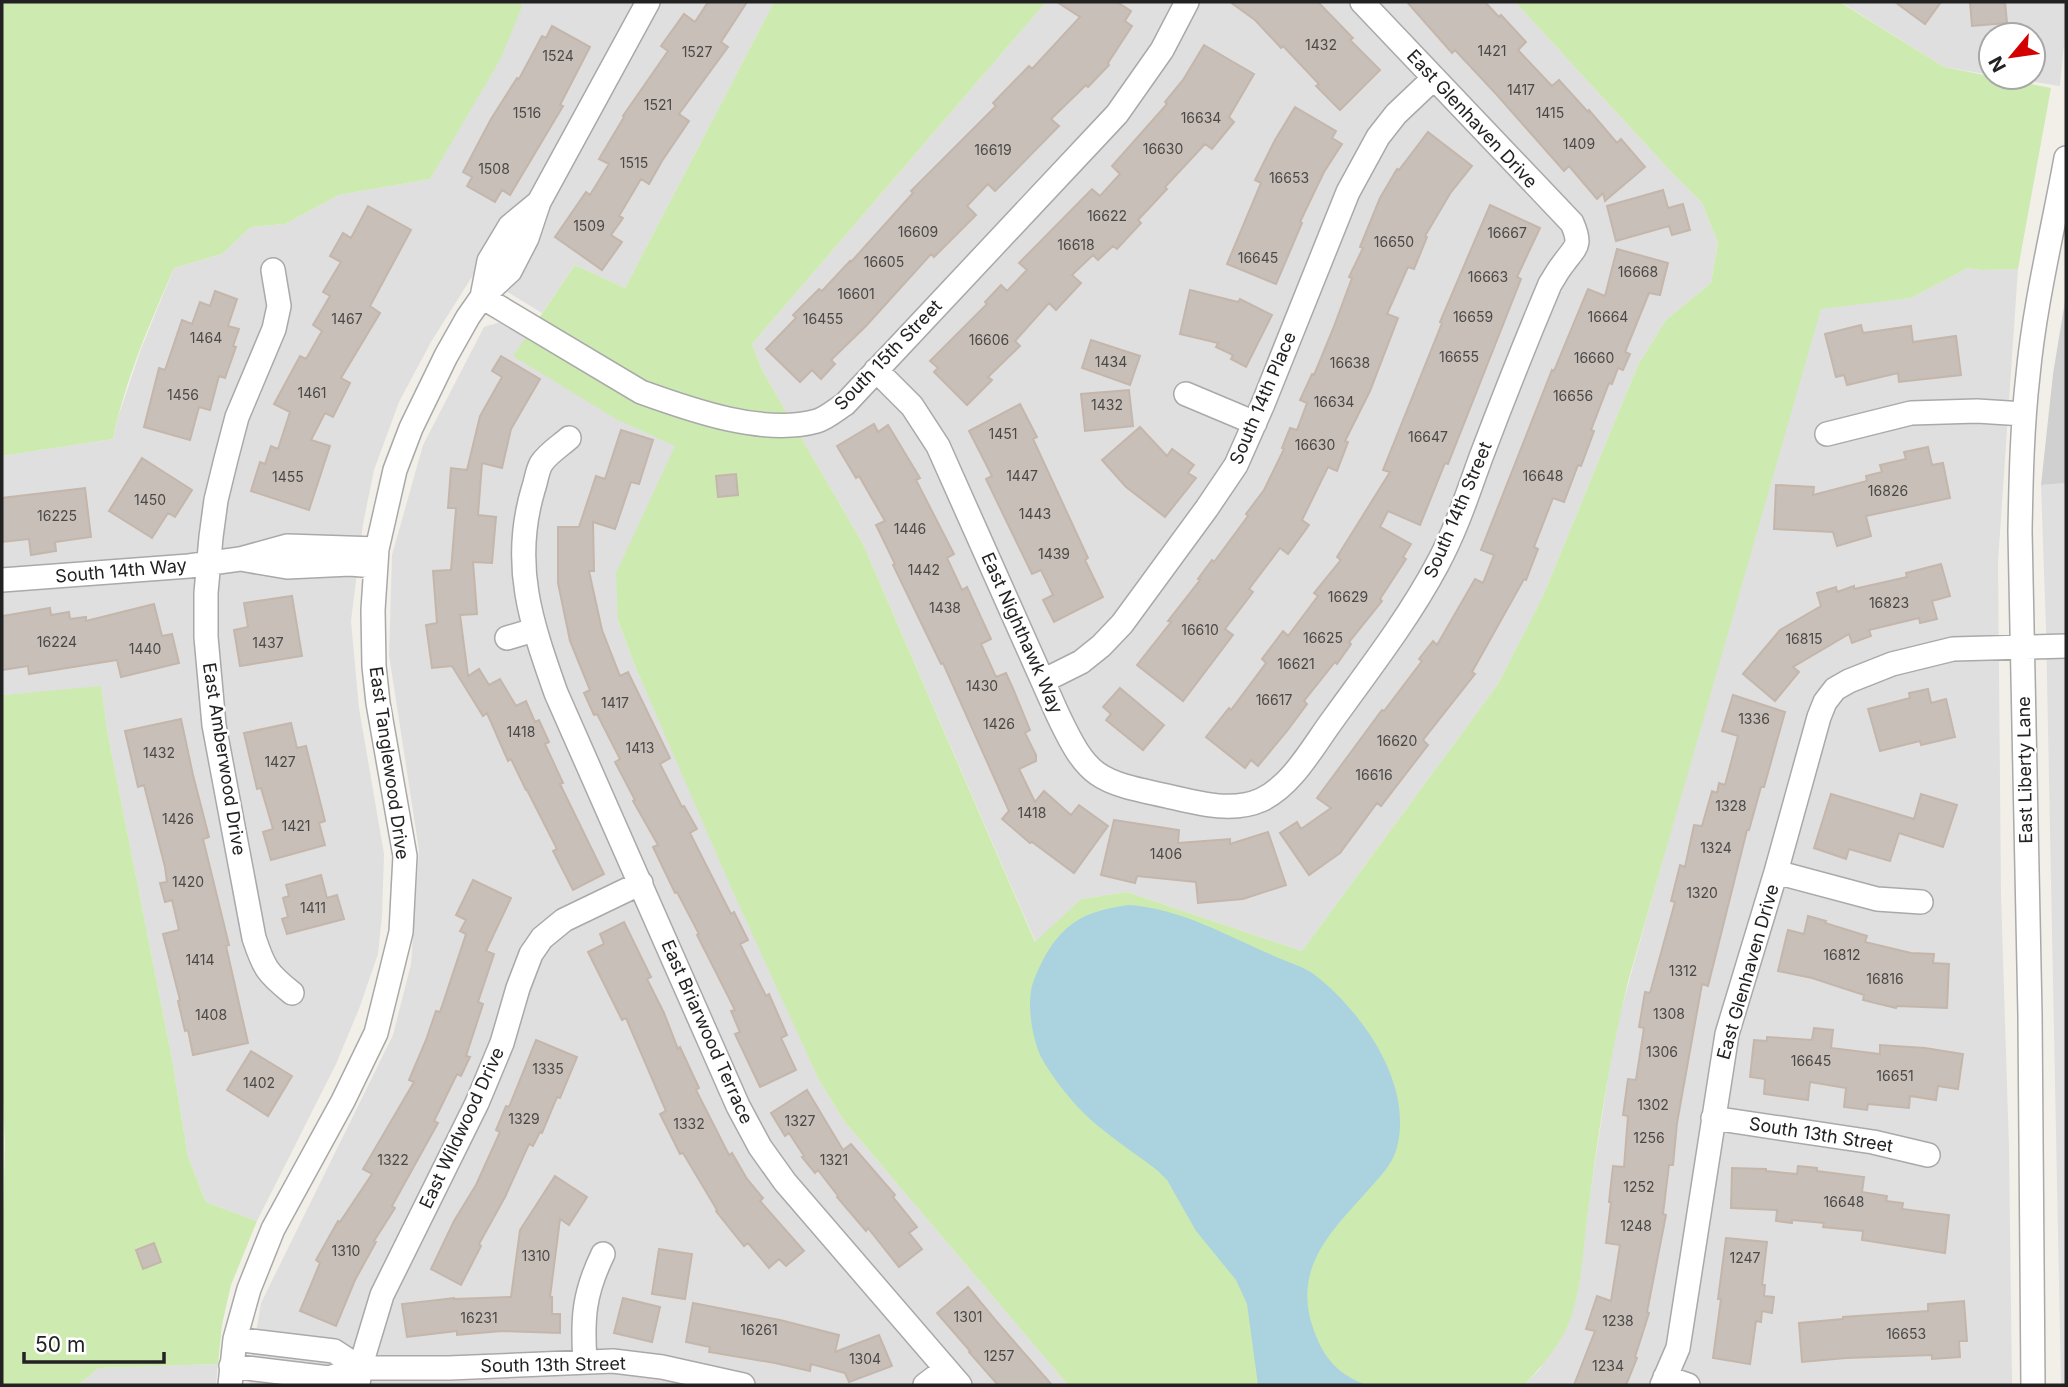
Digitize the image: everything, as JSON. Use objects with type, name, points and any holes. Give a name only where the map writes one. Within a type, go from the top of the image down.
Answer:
[{"type":"street","points":[[482,297],[510,271],[510,247],[527,238],[539,202],[648,2]]},
{"type":"street","name":"South 15th Street","points":[[482,297],[640,392],[681,407],[749,422],[797,425],[820,421],[845,404],[1117,114],[1162,50],[1187,2]]},
{"type":"street","name":"East Glenhaven Drive","points":[[1362,2],[1572,223],[1578,238]]},
{"type":"street","name":"South 14th Place","points":[[1043,681],[1081,662],[1122,624],[1236,465],[1348,192],[1364,160],[1396,114],[1434,78]]},
{"type":"street","name":"East Liberty Lane","points":[[2033,1385],[2021,454],[2036,314],[2066,158]]},
{"type":"street","name":"South 14th Street","points":[[1233,806],[1261,800],[1287,780],[1413,608],[1439,562],[1460,515],[1550,285],[1562,264],[1576,250],[1578,238]]},
{"type":"street","name":"East Amberwood Drive","points":[[273,270],[279,306],[274,329],[237,417],[216,500],[208,563],[206,637],[219,753],[254,937],[263,965],[292,993]]},
{"type":"street","name":"East Tanglewood Drive","points":[[231,1376],[235,1339],[249,1289],[272,1229],[376,1033],[401,932],[405,856],[374,666],[376,557],[395,470],[411,428],[446,356],[482,297]]},
{"type":"street","name":"East Nighthawk Way","points":[[876,370],[912,406],[938,446],[1070,740],[1084,763],[1102,778],[1118,785],[1217,806],[1233,806]]},
{"type":"street","points":[[1186,394],[1255,424]]},
{"type":"street","points":[[1827,434],[1911,412],[1977,411],[2024,414]]},
{"type":"street","name":"East Briarwood Terrace","points":[[569,438],[541,463],[528,507],[523,553],[526,595],[534,630],[556,693],[738,1106],[760,1147],[785,1182],[953,1377]]},
{"type":"street","name":"South 14th Way","points":[[2,580],[240,559],[287,567],[304,556],[376,557]]},
{"type":"street","points":[[507,638],[534,630]]},
{"type":"street","points":[[2022,647],[2066,646]]},
{"type":"street","name":"East Glenhaven Drive","points":[[1663,1381],[1678,1348],[1727,1034],[1825,702],[1835,689],[1871,671],[1922,655],[1953,649],[2022,647]]},
{"type":"street","points":[[1776,872],[1877,899],[1921,902]]},
{"type":"street","name":"East Wildwood Drive","points":[[359,1377],[382,1295],[477,1104],[502,1043],[531,954],[542,938],[564,920],[641,883]]},
{"type":"street","name":"South 13th Street","points":[[1713,1118],[1873,1142],[1928,1155]]},
{"type":"street","points":[[585,1361],[584,1307],[589,1286],[603,1254]]},
{"type":"street","points":[[235,1339],[334,1351],[359,1377]]},
{"type":"street","points":[[301,1375],[305,1347]]},
{"type":"street","name":"South 13th Street","points":[[231,1376],[359,1377],[461,1367],[613,1361],[663,1367],[743,1385]]},
{"type":"street","points":[[925,1385],[953,1377]]},
{"type":"street","points":[[1663,1381],[1688,1385]]},
{"type":"shaded area","points":[[521,2],[774,2],[625,288],[575,265],[542,313],[475,272],[431,342],[399,402],[374,470],[363,524],[351,621],[359,708],[384,854],[378,954],[336,1064],[257,1221],[206,1202],[188,1157],[172,1059],[108,735],[101,687],[2,695],[2,456],[113,439],[141,349],[174,268],[222,254],[251,227],[285,224],[339,195],[430,179],[522,7]]},
{"type":"shaded area","points":[[1046,2],[1515,2],[1702,203],[1718,243],[1711,283],[1666,320],[1638,365],[1543,596],[1498,684],[1302,951],[1127,892],[1081,899],[1036,943],[863,544],[762,370],[752,344]]},
{"type":"shaded area","points":[[1841,2],[2066,2],[2060,86],[2047,84],[2047,21],[1977,21],[1977,73],[1944,67]]},
{"type":"shaded area","points":[[1968,268],[2018,269],[1998,562],[2001,895],[2009,1148],[2012,1385],[1524,1385],[1540,1369],[1577,1295],[1615,1032],[1816,307],[1911,298]]},
{"type":"shaded area","points":[[2066,295],[2066,483],[2041,485],[2053,374]]},
{"type":"shaded area","points":[[504,321],[612,388],[675,446],[618,620],[635,666],[819,1080],[844,1121],[1068,1385],[250,1385],[249,1374],[261,1303],[393,1035],[411,964],[419,850],[389,655],[392,555],[423,445],[484,327]]},
{"type":"shaded area","points":[[2066,483],[2066,1385],[2061,1385],[2041,485]]},
{"type":"shaded area","points":[[218,1364],[216,1385],[78,1385],[99,1368]]},
{"type":"green space","points":[[2,2],[521,2],[522,7],[500,60],[430,179],[339,195],[285,224],[251,227],[222,254],[174,268],[131,373],[113,439],[2,456]]},
{"type":"green space","points":[[774,2],[1046,2],[752,344],[762,370],[863,544],[1035,942],[1081,899],[1127,892],[1302,951],[1498,684],[1543,596],[1638,365],[1666,320],[1711,283],[1718,243],[1702,203],[1515,2],[1840,2],[1944,67],[1977,73],[1977,91],[2047,91],[2047,87],[2051,88],[2018,269],[1968,268],[1911,298],[1821,309],[1628,982],[1605,1092],[1580,1281],[1573,1311],[1554,1349],[1524,1385],[1068,1385],[844,1121],[819,1080],[733,892],[635,666],[618,620],[616,573],[675,446],[616,419],[513,356],[575,265],[625,288]]},
{"type":"green space","points":[[101,686],[188,1157],[206,1202],[257,1221],[231,1285],[222,1325],[218,1364],[99,1368],[78,1385],[2,1385],[5,1144],[2,1080],[2,695]]},
{"type":"water","points":[[1128,905],[1184,917],[1315,975],[1350,1008],[1379,1050],[1390,1072],[1400,1119],[1396,1150],[1383,1173],[1328,1237],[1311,1272],[1307,1291],[1309,1313],[1325,1353],[1342,1372],[1367,1385],[1258,1385],[1247,1304],[1236,1280],[1196,1231],[1167,1180],[1083,1113],[1060,1086],[1040,1055],[1033,1030],[1030,1003],[1033,982],[1045,956],[1061,934],[1079,919],[1101,910]]},
{"type":"building","points":[[708,2],[747,2],[721,42],[728,47],[679,114],[689,121],[649,184],[641,179],[619,216],[623,218],[611,235],[622,242],[602,270],[555,237],[586,192],[590,195],[609,164],[599,159],[623,116],[668,51],[661,46],[684,14],[695,22]]},
{"type":"building","points":[[1057,2],[1117,2],[1131,11],[1125,21],[1132,26],[1109,65],[1051,119],[1059,126],[995,191],[988,184],[967,206],[976,215],[934,257],[931,254],[866,326],[831,360],[835,364],[821,379],[812,370],[800,382],[766,349],[796,318],[793,315],[851,262],[913,193],[911,191],[996,106],[993,103],[1029,66],[1032,69],[1080,17]]},
{"type":"building","points":[[1230,2],[1318,2],[1380,70],[1340,110],[1283,46],[1281,48],[1255,20]]},
{"type":"building","points":[[1407,2],[1485,2],[1526,42],[1518,50],[1552,86],[1559,80],[1617,143],[1621,139],[1645,167],[1605,201],[1603,193],[1597,199],[1569,166],[1564,171],[1497,95],[1455,50],[1452,53]]},
{"type":"building","points":[[1895,2],[1941,2],[1925,24]]},
{"type":"building","points":[[1970,2],[2005,2],[2007,21],[1977,21],[1977,26],[1972,26]]},
{"type":"building","points":[[552,26],[590,47],[560,105],[563,106],[510,195],[502,190],[495,202],[467,186],[472,177],[463,172],[491,119],[517,78],[519,79],[542,36],[546,38]]},
{"type":"building","points":[[1204,45],[1254,74],[1229,117],[1234,122],[1212,149],[1205,144],[1165,187],[1167,189],[1138,220],[1141,223],[1117,249],[1113,246],[1098,260],[1093,255],[1072,275],[1081,283],[1056,310],[1049,303],[1015,341],[1020,346],[988,377],[992,380],[967,405],[934,372],[938,368],[930,361],[987,304],[985,302],[1001,285],[1007,291],[1027,270],[1019,263],[1092,189],[1100,196],[1120,174],[1112,166],[1167,104],[1165,102],[1183,80]]},
{"type":"building","points":[[1295,107],[1336,131],[1332,138],[1342,144],[1324,172],[1300,222],[1302,223],[1276,284],[1227,264],[1261,183],[1255,180]]},
{"type":"building","points":[[1428,132],[1472,166],[1451,192],[1425,236],[1427,237],[1414,269],[1408,267],[1387,314],[1398,318],[1370,391],[1345,441],[1348,442],[1337,471],[1328,467],[1302,520],[1309,525],[1288,554],[1280,548],[1249,589],[1253,592],[1225,629],[1233,635],[1183,701],[1137,665],[1171,622],[1168,621],[1212,560],[1214,562],[1248,516],[1246,514],[1264,490],[1284,449],[1282,448],[1290,428],[1297,430],[1307,403],[1300,400],[1312,374],[1314,375],[1333,329],[1352,278],[1349,277],[1363,248],[1360,247],[1380,198],[1397,169],[1399,170]]},
{"type":"building","points":[[1663,190],[1668,208],[1683,204],[1690,230],[1672,235],[1669,226],[1616,241],[1607,206]]},
{"type":"building","points":[[1490,205],[1540,228],[1517,277],[1521,279],[1448,464],[1445,463],[1420,525],[1388,511],[1380,527],[1411,544],[1403,557],[1406,559],[1380,599],[1382,601],[1349,642],[1351,644],[1337,664],[1335,662],[1304,701],[1307,704],[1287,731],[1258,766],[1251,760],[1245,768],[1206,737],[1229,708],[1231,710],[1266,663],[1262,659],[1283,631],[1288,636],[1318,596],[1314,593],[1341,560],[1337,557],[1390,472],[1383,470],[1442,323],[1440,322]]},
{"type":"building","points":[[368,206],[411,230],[370,306],[380,313],[341,378],[350,383],[333,417],[325,413],[311,440],[330,446],[309,510],[251,491],[260,462],[265,464],[271,446],[278,449],[290,412],[274,404],[300,356],[306,359],[322,331],[313,325],[330,296],[323,292],[341,262],[330,256],[343,233],[351,238]]},
{"type":"building","points":[[1617,249],[1668,263],[1660,295],[1649,293],[1625,352],[1630,354],[1623,370],[1618,368],[1612,384],[1609,383],[1581,466],[1578,465],[1564,502],[1553,498],[1534,547],[1538,549],[1526,580],[1524,579],[1472,672],[1475,674],[1423,740],[1428,745],[1381,806],[1377,803],[1340,853],[1309,875],[1280,833],[1297,822],[1301,829],[1331,808],[1317,798],[1422,661],[1419,659],[1433,641],[1437,645],[1475,579],[1483,583],[1494,555],[1481,550],[1552,370],[1554,371],[1588,289],[1605,296]]},
{"type":"building","points":[[1190,290],[1238,302],[1240,299],[1272,315],[1246,367],[1231,359],[1233,355],[1216,347],[1218,343],[1180,334]]},
{"type":"building","points":[[215,291],[237,299],[228,326],[239,329],[225,378],[219,376],[210,410],[199,407],[190,440],[144,427],[159,368],[165,370],[182,320],[192,324],[200,302],[210,306]]},
{"type":"building","points":[[1861,325],[1863,333],[1911,326],[1913,342],[1956,336],[1961,375],[1899,382],[1898,373],[1847,385],[1844,375],[1836,377],[1825,334]]},
{"type":"building","points":[[1091,340],[1140,356],[1130,385],[1082,368]]},
{"type":"building","points":[[501,356],[540,379],[511,429],[502,468],[482,463],[478,515],[496,517],[492,563],[473,562],[477,614],[460,615],[468,676],[479,669],[489,685],[500,679],[516,706],[526,701],[535,722],[539,720],[549,742],[545,744],[563,783],[560,784],[604,874],[573,890],[553,851],[557,849],[511,759],[508,761],[487,713],[483,716],[452,666],[432,668],[426,625],[437,623],[433,571],[451,570],[456,508],[448,508],[451,468],[467,470],[480,416],[502,377],[492,371]]},
{"type":"building","points":[[1129,390],[1133,426],[1085,431],[1081,394]]},
{"type":"building","points":[[1020,404],[1037,437],[1033,439],[1103,597],[1054,622],[1043,600],[1053,595],[1041,570],[1032,574],[986,479],[992,476],[969,431]]},
{"type":"building","points":[[874,424],[878,432],[888,425],[920,478],[916,480],[954,554],[947,558],[962,590],[967,587],[991,639],[981,644],[996,677],[1006,673],[1014,691],[1030,730],[1025,733],[1036,755],[1036,761],[1019,769],[1035,802],[1044,791],[1071,815],[1079,805],[1108,826],[1074,873],[1030,843],[1002,819],[1009,811],[943,663],[941,664],[876,525],[885,521],[859,476],[856,478],[837,446]]},
{"type":"building","points":[[1140,427],[1167,456],[1172,449],[1194,465],[1188,473],[1196,478],[1165,517],[1126,487],[1102,460]]},
{"type":"building","points":[[621,430],[653,440],[639,484],[631,482],[615,529],[593,522],[594,571],[589,571],[602,630],[620,676],[628,672],[670,758],[660,764],[682,807],[684,806],[697,829],[690,833],[731,914],[734,912],[748,940],[740,944],[766,996],[769,994],[787,1035],[781,1038],[796,1070],[760,1087],[735,1034],[740,1032],[731,1011],[735,1010],[653,847],[658,845],[615,762],[620,759],[584,693],[590,690],[570,641],[558,583],[558,527],[579,527],[596,476],[605,479]]},
{"type":"building","points":[[1928,447],[1932,465],[1943,463],[1950,498],[1866,516],[1871,536],[1837,546],[1833,532],[1774,529],[1776,485],[1814,487],[1813,495],[1867,481],[1866,476],[1882,472],[1880,465],[1906,459],[1904,452]]},
{"type":"building","points":[[142,458],[192,490],[175,517],[168,513],[152,538],[109,511]]},
{"type":"building","points":[[736,474],[738,495],[718,497],[716,476]]},
{"type":"building","points":[[85,488],[91,537],[55,542],[56,551],[31,555],[29,539],[2,542],[2,498]]},
{"type":"building","points":[[1941,564],[1950,596],[1932,601],[1937,619],[1920,623],[1919,618],[1869,630],[1871,636],[1852,643],[1849,634],[1793,667],[1799,672],[1775,701],[1743,674],[1780,630],[1821,606],[1817,593],[1836,587],[1837,592],[1854,586],[1854,589],[1907,577],[1906,573]]},
{"type":"building","points":[[292,596],[302,656],[240,666],[234,630],[248,627],[244,603]]},
{"type":"building","points":[[154,604],[162,636],[172,634],[179,663],[121,677],[117,660],[29,674],[28,666],[2,670],[2,616],[50,608],[51,615],[69,612],[70,619],[86,617],[86,621]]},
{"type":"building","points":[[1120,688],[1164,725],[1143,750],[1106,720],[1111,714],[1103,707]]},
{"type":"building","points":[[1928,689],[1931,703],[1946,699],[1955,737],[1921,745],[1920,741],[1880,751],[1868,709],[1910,698],[1909,693]]},
{"type":"building","points":[[1733,695],[1785,712],[1764,787],[1761,787],[1747,830],[1708,986],[1702,984],[1677,1123],[1673,1165],[1669,1165],[1663,1214],[1666,1215],[1647,1312],[1649,1313],[1635,1357],[1637,1358],[1626,1385],[1574,1385],[1595,1331],[1586,1329],[1597,1296],[1611,1301],[1620,1245],[1606,1243],[1609,1202],[1613,1166],[1624,1167],[1628,1116],[1623,1115],[1628,1079],[1636,1080],[1644,1028],[1639,1027],[1645,992],[1650,993],[1675,902],[1671,901],[1680,865],[1685,867],[1694,825],[1702,826],[1712,791],[1717,793],[1719,783],[1725,785],[1738,736],[1722,731]]},
{"type":"building","points":[[181,719],[209,837],[203,839],[229,945],[226,946],[248,1043],[193,1055],[163,934],[179,930],[172,900],[165,902],[160,883],[167,882],[165,867],[144,785],[138,787],[125,731]]},
{"type":"building","points":[[291,723],[297,748],[306,746],[325,821],[319,823],[325,845],[271,860],[263,832],[273,829],[261,788],[257,789],[244,733]]},
{"type":"building","points":[[1831,794],[1914,819],[1921,794],[1957,805],[1943,847],[1899,833],[1890,861],[1849,849],[1846,859],[1814,848]]},
{"type":"building","points":[[1114,820],[1179,830],[1178,843],[1230,839],[1230,844],[1268,832],[1286,885],[1243,899],[1198,903],[1196,882],[1137,876],[1135,883],[1101,875]]},
{"type":"building","points":[[321,875],[327,898],[337,895],[344,919],[287,934],[282,919],[288,917],[283,898],[289,896],[286,885]]},
{"type":"building","points":[[473,880],[511,898],[486,951],[494,954],[478,1002],[483,1004],[466,1056],[470,1057],[461,1076],[457,1074],[434,1121],[438,1123],[392,1206],[395,1208],[374,1241],[376,1242],[355,1280],[336,1326],[300,1311],[320,1263],[316,1260],[338,1221],[340,1222],[372,1174],[363,1169],[414,1082],[409,1080],[436,1011],[440,1012],[466,934],[460,931],[466,920],[456,915]]},
{"type":"building","points":[[1808,916],[1867,936],[1865,942],[1911,953],[1934,954],[1933,963],[1949,964],[1947,1008],[1896,1008],[1863,1000],[1864,995],[1812,978],[1778,971],[1788,930],[1804,934]]},
{"type":"building","points":[[624,922],[651,977],[647,979],[678,1049],[680,1047],[699,1088],[696,1090],[729,1155],[732,1153],[747,1179],[763,1198],[760,1201],[804,1251],[786,1266],[779,1259],[769,1268],[748,1243],[744,1246],[716,1211],[683,1153],[680,1154],[660,1114],[666,1111],[626,1018],[622,1020],[588,952],[604,944],[600,934]]},
{"type":"building","points":[[1814,1028],[1833,1030],[1831,1048],[1880,1054],[1880,1045],[1963,1054],[1958,1089],[1938,1086],[1936,1100],[1910,1096],[1909,1108],[1868,1104],[1867,1110],[1844,1107],[1846,1088],[1810,1082],[1808,1100],[1764,1094],[1765,1079],[1750,1077],[1754,1040],[1767,1041],[1767,1037],[1812,1040]]},
{"type":"building","points":[[536,1040],[577,1057],[560,1098],[557,1097],[542,1133],[540,1132],[533,1146],[529,1144],[461,1285],[431,1269],[454,1221],[476,1185],[500,1132],[496,1130],[506,1106],[509,1107]]},
{"type":"building","points":[[251,1051],[292,1076],[268,1116],[227,1090]]},
{"type":"building","points":[[807,1090],[843,1150],[851,1144],[895,1195],[893,1197],[917,1227],[909,1233],[922,1249],[899,1267],[868,1228],[866,1231],[837,1197],[818,1170],[815,1173],[802,1157],[804,1156],[789,1133],[785,1136],[771,1113]]},
{"type":"building","points":[[1798,1166],[1864,1177],[1862,1192],[1887,1196],[1886,1201],[1903,1203],[1902,1209],[1949,1215],[1945,1253],[1862,1240],[1863,1231],[1823,1227],[1824,1223],[1776,1221],[1777,1210],[1731,1208],[1732,1168],[1766,1169],[1797,1174]]},
{"type":"building","points":[[555,1176],[587,1197],[569,1225],[560,1219],[550,1297],[552,1314],[560,1314],[560,1333],[502,1331],[457,1335],[457,1331],[407,1337],[402,1304],[454,1298],[511,1297],[520,1230]]},
{"type":"building","points":[[1726,1238],[1767,1242],[1762,1285],[1765,1285],[1764,1296],[1774,1297],[1772,1313],[1762,1311],[1761,1322],[1756,1321],[1750,1364],[1713,1358]]},
{"type":"building","points":[[154,1243],[161,1262],[143,1269],[136,1250]]},
{"type":"building","points":[[659,1249],[692,1254],[685,1299],[652,1294]]},
{"type":"building","points":[[968,1287],[1052,1385],[998,1385],[969,1352],[937,1313]]},
{"type":"building","points":[[623,1298],[660,1307],[652,1342],[614,1333]]},
{"type":"building","points":[[1964,1301],[1967,1341],[1959,1341],[1960,1357],[1932,1359],[1932,1355],[1802,1362],[1799,1323],[1928,1311],[1928,1304]]},
{"type":"building","points":[[693,1303],[839,1335],[835,1352],[879,1335],[892,1366],[849,1382],[845,1373],[811,1364],[810,1371],[709,1352],[710,1347],[686,1342]]}]
